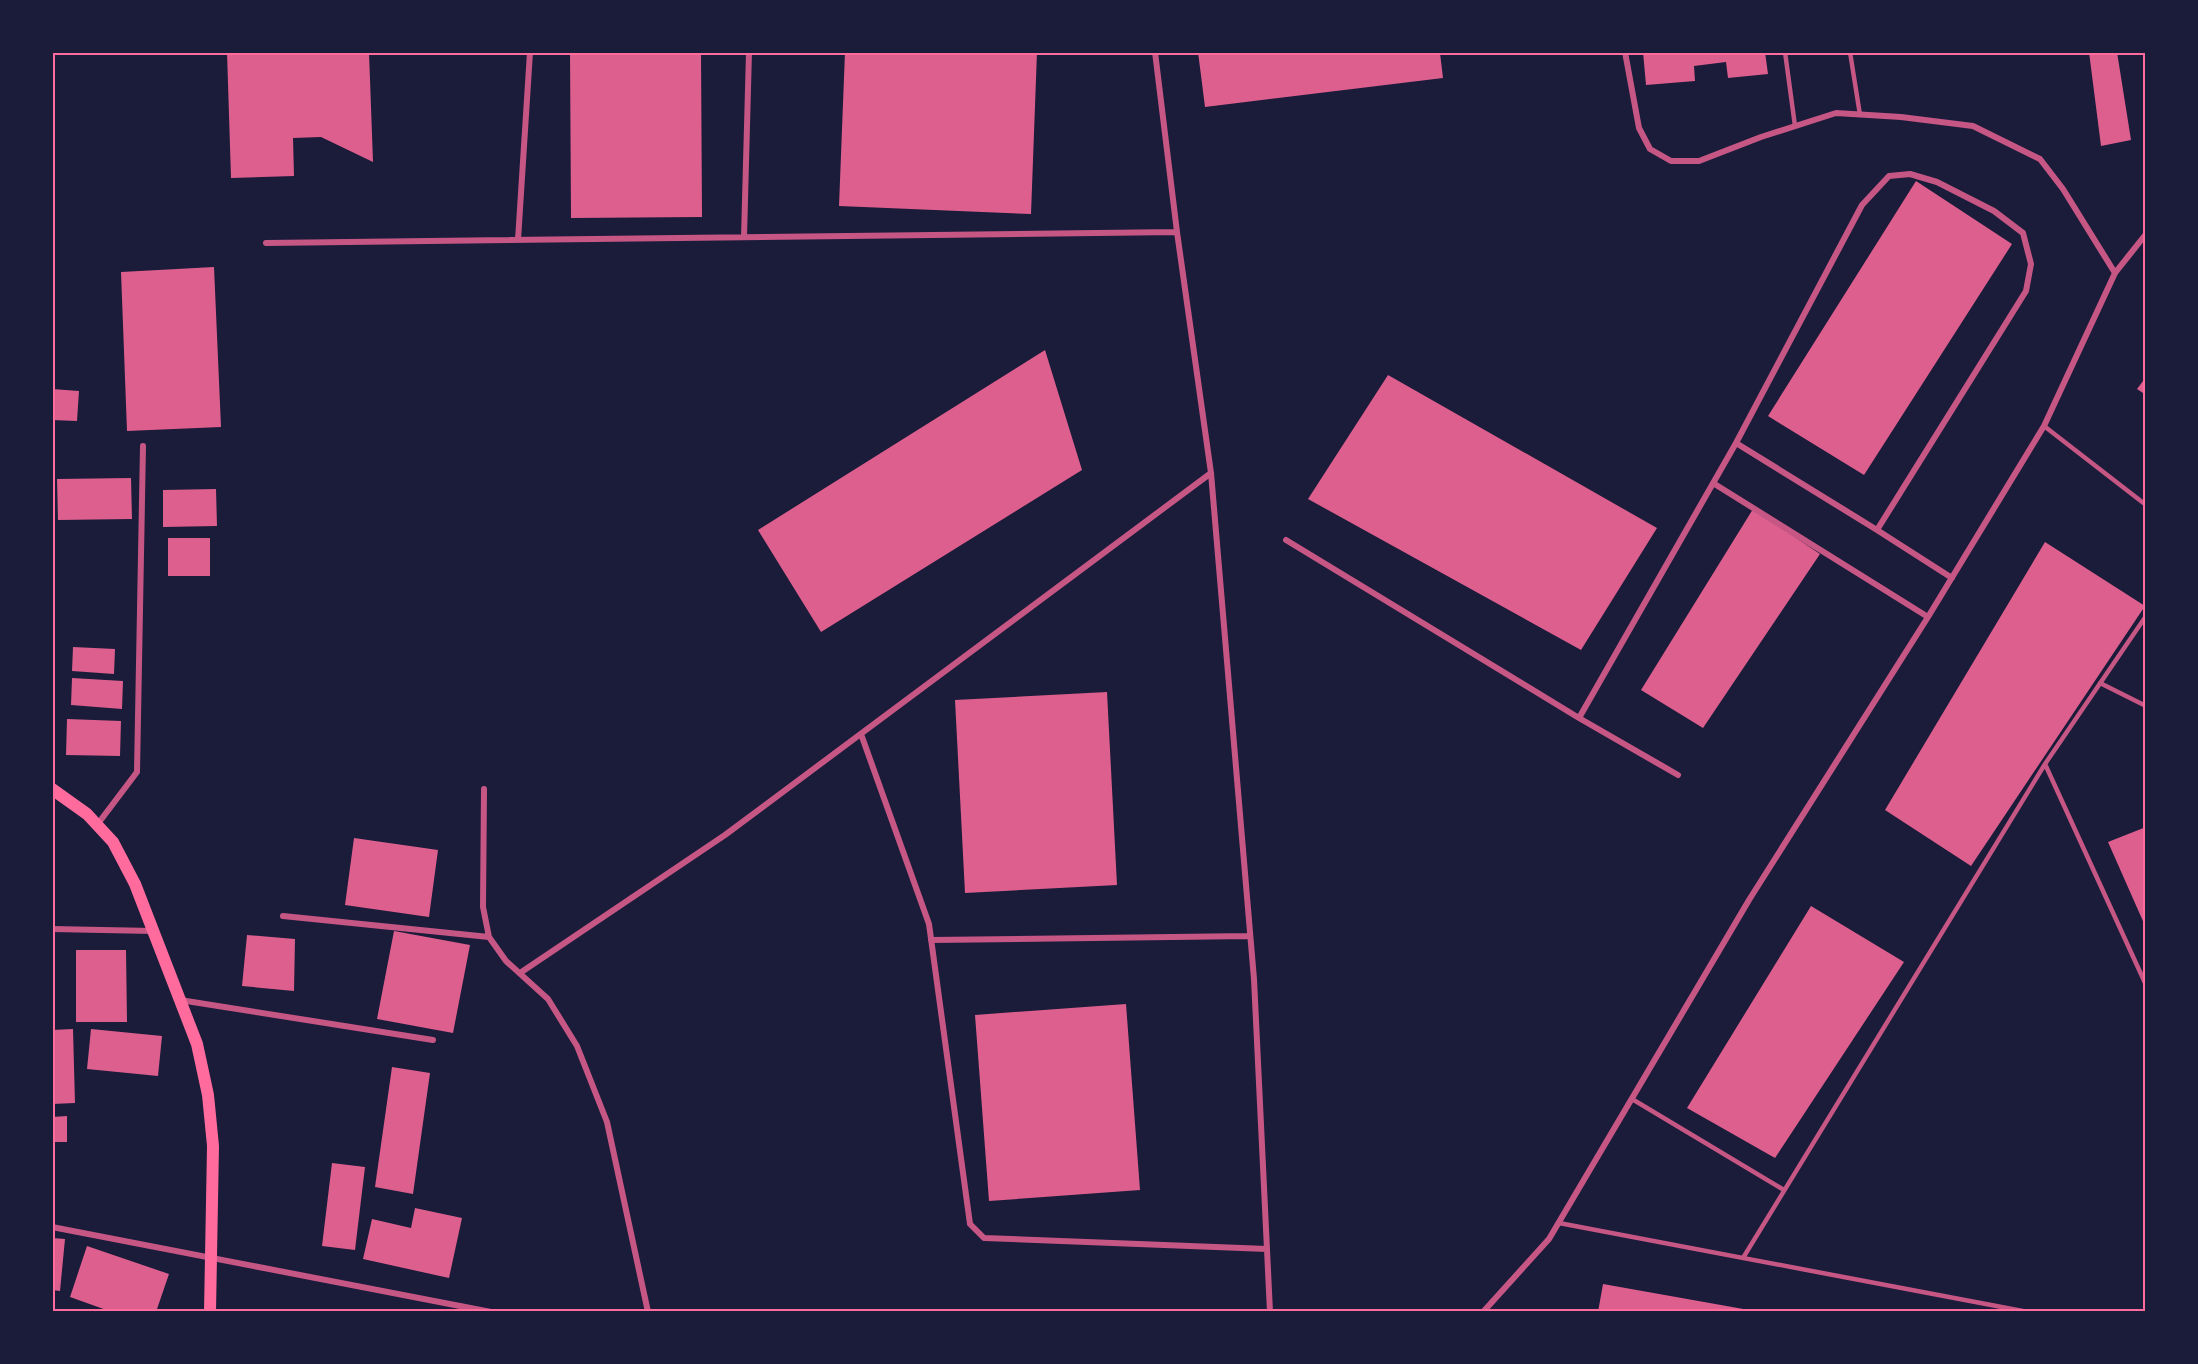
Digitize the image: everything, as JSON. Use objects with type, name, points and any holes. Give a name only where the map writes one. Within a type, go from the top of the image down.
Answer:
[{"type":"main road","points":[[52,789],[87,814],[113,842],[135,884],[196,1044],[208,1095],[213,1146],[210,1311]]},
{"type":"street","points":[[518,240],[530,52]]},
{"type":"street","points":[[744,237],[749,52]]},
{"type":"street","points":[[1155,52],[1177,232],[1211,473],[1250,936],[1270,1311]]},
{"type":"street","points":[[1625,52],[1639,128],[1650,149],[1671,161],[1699,161],[1836,113],[1901,117],[1973,126],[2040,159],[2063,189],[2115,273]]},
{"type":"street","points":[[1579,718],[1736,443],[1862,206],[1889,176],[1910,174],[1937,182],[1994,211],[2023,233],[2031,264],[2026,291],[1877,530]]},
{"type":"street","points":[[266,243],[1177,232]]},
{"type":"street","points":[[1483,1311],[1549,1239],[1559,1223],[1749,900],[1928,617],[2044,426],[2115,273],[2145,234]]},
{"type":"street","points":[[1736,443],[1952,578]]},
{"type":"street","points":[[97,825],[137,772],[143,446]]},
{"type":"street","points":[[520,973],[724,836],[1211,473]]},
{"type":"street","points":[[1713,483],[1928,617]]},
{"type":"street","points":[[1286,540],[1579,718],[1678,775]]},
{"type":"street","points":[[861,734],[929,924],[970,1224],[984,1238],[1267,1249]]},
{"type":"street","points":[[484,789],[483,907],[489,938],[506,961],[548,999],[577,1046],[607,1122],[648,1311]]},
{"type":"street","points":[[283,916],[489,938]]},
{"type":"street","points":[[52,928],[153,931]]},
{"type":"street","points":[[932,939],[1250,936]]},
{"type":"street","points":[[180,1000],[433,1040]]},
{"type":"street","points":[[52,1227],[491,1311]]},
{"type":"lane","points":[[1785,52],[1795,126]]},
{"type":"lane","points":[[1850,52],[1860,115]]},
{"type":"lane","points":[[2044,426],[2145,505]]},
{"type":"lane","points":[[1743,1258],[2045,764],[2145,616]]},
{"type":"lane","points":[[2100,683],[2145,706]]},
{"type":"lane","points":[[2045,764],[2145,985]]},
{"type":"lane","points":[[1632,1099],[1784,1190]]},
{"type":"lane","points":[[1559,1223],[2028,1311]]},
{"type":"building","points":[[227,52],[369,52],[373,162],[321,137],[293,138],[294,176],[231,178]]},
{"type":"building","points":[[570,52],[701,52],[702,217],[571,218]]},
{"type":"building","points":[[845,52],[1037,52],[1031,214],[839,206]]},
{"type":"building","points":[[1198,52],[1418,52],[1418,55],[1440,53],[1443,78],[1205,107]]},
{"type":"building","points":[[1643,52],[1765,52],[1768,74],[1728,78],[1726,62],[1694,66],[1695,81],[1646,85]]},
{"type":"building","points":[[2089,52],[2117,52],[2131,140],[2101,146]]},
{"type":"building","points":[[1916,181],[2012,244],[1864,475],[1768,416]]},
{"type":"building","points":[[214,267],[221,427],[127,431],[121,272]]},
{"type":"building","points":[[1045,350],[1082,470],[821,632],[758,530]]},
{"type":"building","points":[[1388,375],[1657,528],[1581,650],[1308,499]]},
{"type":"building","points":[[2146,377],[2146,395],[2137,389]]},
{"type":"building","points":[[52,389],[79,391],[77,421],[52,420]]},
{"type":"building","points":[[131,478],[132,519],[58,520],[57,479]]},
{"type":"building","points":[[216,489],[217,526],[163,527],[163,490]]},
{"type":"building","points":[[1753,509],[1820,554],[1703,728],[1641,690]]},
{"type":"building","points":[[168,538],[210,538],[210,576],[168,576]]},
{"type":"building","points":[[2045,542],[2145,606],[1971,866],[1885,810]]},
{"type":"building","points":[[73,647],[115,649],[114,674],[72,671]]},
{"type":"building","points":[[72,678],[123,681],[122,709],[71,705]]},
{"type":"building","points":[[1107,692],[1117,885],[965,893],[955,700]]},
{"type":"building","points":[[67,719],[121,721],[120,756],[66,755]]},
{"type":"building","points":[[2146,827],[2146,928],[2108,842]]},
{"type":"building","points":[[354,838],[438,850],[429,917],[345,905]]},
{"type":"building","points":[[1811,906],[1904,962],[1775,1158],[1687,1108]]},
{"type":"building","points":[[394,931],[470,945],[453,1033],[377,1019]]},
{"type":"building","points":[[247,935],[295,939],[294,991],[242,986]]},
{"type":"building","points":[[76,950],[126,950],[127,1022],[76,1022]]},
{"type":"building","points":[[1126,1004],[1140,1190],[989,1201],[975,1015]]},
{"type":"building","points":[[73,1029],[75,1103],[52,1104],[52,1030]]},
{"type":"building","points":[[91,1029],[162,1036],[158,1076],[87,1069]]},
{"type":"building","points":[[392,1067],[430,1073],[413,1194],[375,1187]]},
{"type":"building","points":[[67,1116],[67,1142],[52,1142],[52,1117]]},
{"type":"building","points":[[332,1163],[365,1167],[355,1250],[322,1246]]},
{"type":"building","points":[[415,1208],[462,1218],[449,1278],[363,1259],[372,1219],[411,1228]]},
{"type":"building","points":[[52,1238],[65,1239],[60,1291],[52,1290]]},
{"type":"building","points":[[87,1246],[169,1274],[156,1312],[112,1312],[70,1297]]},
{"type":"building","points":[[1603,1284],[1749,1310],[1749,1312],[1598,1312]]}]
